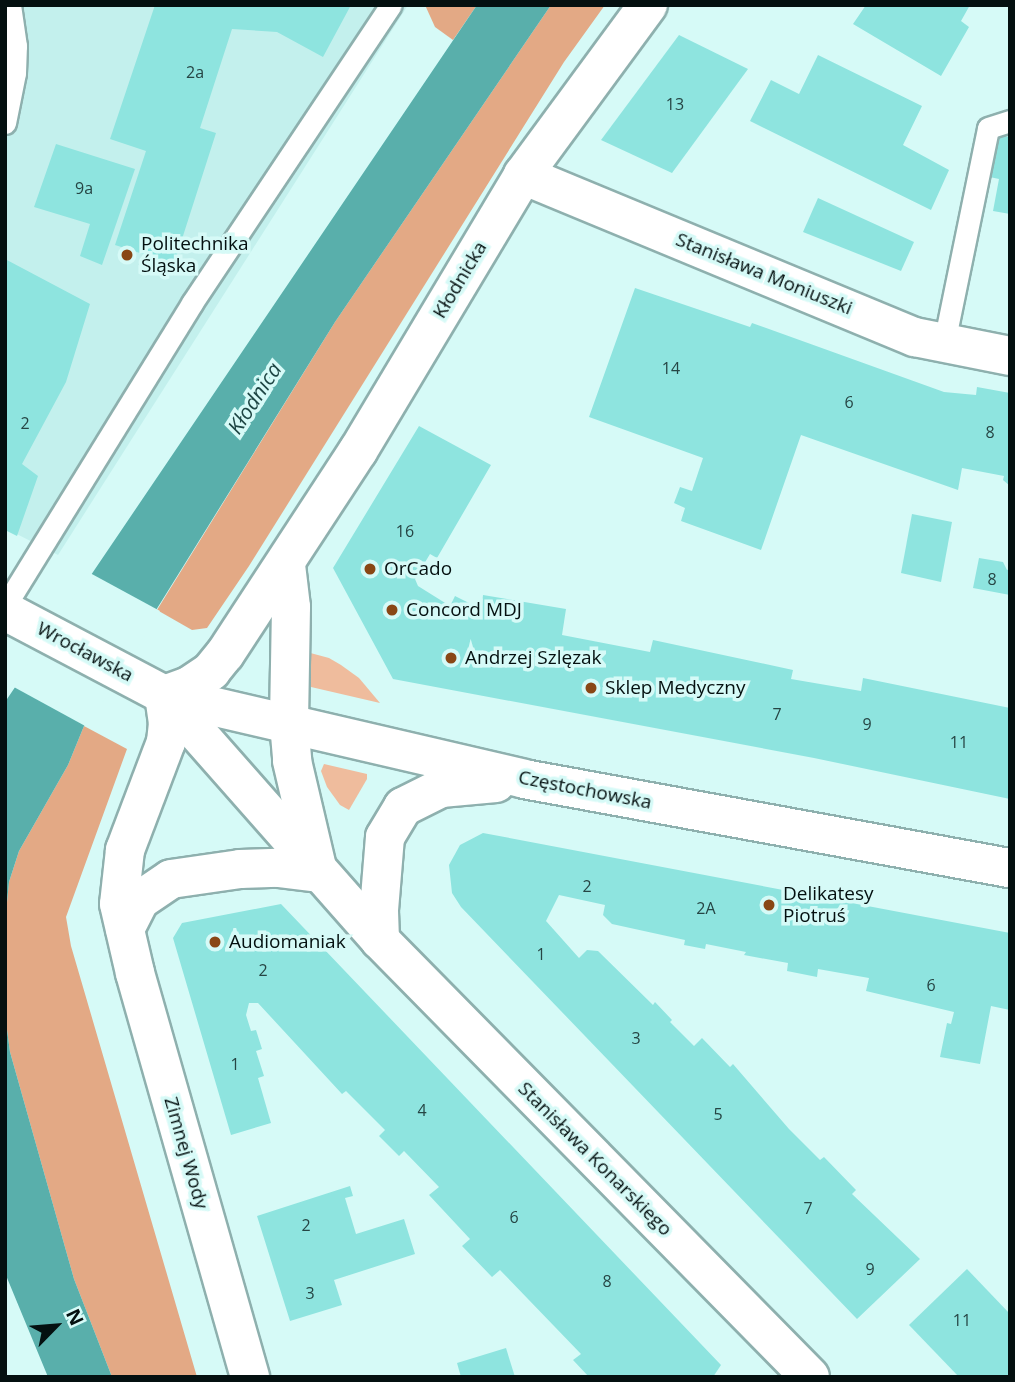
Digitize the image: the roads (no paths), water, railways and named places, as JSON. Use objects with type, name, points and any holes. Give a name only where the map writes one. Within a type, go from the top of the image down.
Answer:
[{"type":"street","name":"Kłodnicka","points":[[164,695],[189,686],[211,671],[286,565],[523,175],[648,5]]},
{"type":"street","name":"Stanisława Moniuszki","points":[[523,175],[915,337],[1010,356]]},
{"type":"street","points":[[286,565],[291,607],[289,723]]},
{"type":"street","name":"Wrocławska","points":[[12,613],[164,695]]},
{"type":"street","name":"Częstochowska","points":[[164,695],[524,779],[1010,868]]},
{"type":"street","name":"Stanisława Konarskiego","points":[[164,695],[380,940],[810,1377]]},
{"type":"street","name":"Zimnej Wody","points":[[164,695],[168,723],[166,742],[125,850],[119,884],[119,904],[250,1377]]},
{"type":"street","name":"Stanisława Konarskiego","points":[[289,723],[292,761],[319,873]]},
{"type":"street","points":[[380,940],[379,910],[386,837],[403,807],[441,788],[524,779]]},
{"type":"street","points":[[125,929],[140,900],[171,879],[240,869],[278,868],[319,873]]},
{"type":"lane","points":[[5,122],[15,73],[16,46],[10,5]]},
{"type":"lane","points":[[12,613],[192,303],[391,5]]},
{"type":"lane","points":[[944,343],[988,128],[1010,121]]},
{"type":"water","name":"Kłodnica","points":[[477,5],[551,5],[335,322],[84,726],[68,765],[19,851],[9,882],[5,922],[5,702]]},
{"type":"water","points":[[5,1015],[10,1052],[74,1279],[112,1377],[48,1377],[5,1273]]},
{"type":"place","name":"Politechnika Śląska","points":[[127,255]]},
{"type":"place","name":"OrCado","points":[[370,569]]},
{"type":"place","name":"Concord MDJ","points":[[392,610]]},
{"type":"place","name":"Andrzej Szlęzak","points":[[451,658]]},
{"type":"place","name":"Sklep Medyczny","points":[[591,688]]},
{"type":"place","name":"Delikatesy Piotruś","points":[[769,905]]},
{"type":"place","name":"Audiomaniak","points":[[215,942]]}]
